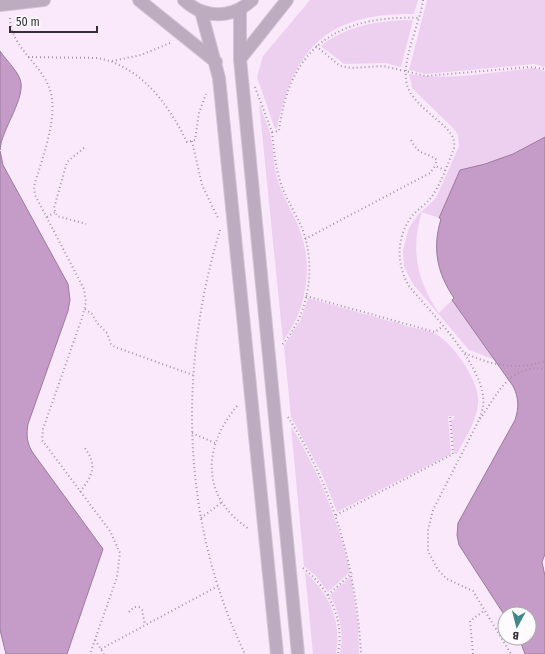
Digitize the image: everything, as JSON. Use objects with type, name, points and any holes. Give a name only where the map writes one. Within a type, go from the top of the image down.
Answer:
[{"type":"street","points":[[0,5],[44,0]]},
{"type":"street","points":[[139,0],[216,62]]},
{"type":"street","points":[[184,0],[201,11],[223,14],[240,9],[252,0]]},
{"type":"street","points":[[240,59],[287,0]]},
{"type":"street","points":[[240,9],[240,59],[298,654]]},
{"type":"street","points":[[201,11],[216,62],[226,140],[276,654]]},
{"type":"street","points":[[226,140],[248,138]]},
{"type":"street","points":[[253,414],[274,412]]},
{"type":"path","points":[[423,0],[405,72],[405,80],[412,96],[453,135],[454,148],[430,199],[406,224],[402,234],[399,253],[403,276],[409,286],[443,326],[472,366],[481,388],[483,407],[478,422]]},
{"type":"path","points":[[10,18],[15,38],[49,86],[53,105],[52,118],[34,190],[81,283],[85,296],[85,309],[41,434],[44,445],[110,531],[120,552],[117,577],[90,654]]},
{"type":"path","points":[[272,132],[279,131],[280,120],[290,89],[303,61],[316,46],[332,34],[356,24],[389,18],[418,18]]},
{"type":"path","points":[[112,61],[141,55],[170,43]]},
{"type":"path","points":[[316,46],[340,66],[350,68],[383,66],[426,76],[529,67],[545,69]]},
{"type":"path","points":[[28,57],[87,57],[112,61],[127,68],[150,86],[172,114],[187,142],[195,140],[199,113],[206,94]]},
{"type":"path","points":[[255,87],[272,132],[274,156],[280,181],[305,239],[309,265],[306,296],[295,326],[281,346]]},
{"type":"path","points":[[305,239],[430,173],[437,160],[417,151],[411,140]]},
{"type":"path","points":[[192,141],[202,185],[218,218]]},
{"type":"path","points":[[84,148],[67,162],[54,208],[57,216],[86,224]]},
{"type":"path","points":[[434,166],[444,170]]},
{"type":"path","points":[[47,217],[55,212]]},
{"type":"path","points":[[220,230],[204,290],[193,375],[192,433],[195,479],[201,518],[218,586],[233,629],[245,654]]},
{"type":"path","points":[[306,296],[435,332],[443,326]]},
{"type":"path","points":[[85,309],[92,314],[97,323],[107,333],[113,345],[193,375]]},
{"type":"path","points":[[463,352],[474,357],[508,366],[545,369]]},
{"type":"path","points":[[511,654],[473,591],[447,579],[438,570],[428,551],[429,520],[478,422],[497,392],[506,382],[522,371],[545,361]]},
{"type":"path","points":[[237,406],[222,425],[212,452],[211,471],[215,489],[222,503],[234,518],[249,530]]},
{"type":"path","points":[[288,417],[312,459],[336,515],[352,573],[358,612],[361,654]]},
{"type":"path","points":[[450,417],[453,454]]},
{"type":"path","points":[[192,433],[215,443]]},
{"type":"path","points":[[80,492],[90,477],[93,464],[92,459],[84,447]]},
{"type":"path","points":[[453,454],[460,457]]},
{"type":"path","points":[[336,515],[453,454]]},
{"type":"path","points":[[201,518],[222,503]]},
{"type":"path","points":[[303,568],[320,583],[328,595],[338,620],[340,633],[338,654]]},
{"type":"path","points":[[328,595],[352,573]]},
{"type":"path","points":[[101,649],[218,586]]},
{"type":"path","points":[[129,612],[134,607],[142,610],[145,625]]},
{"type":"path","points":[[473,654],[470,621],[485,610]]},
{"type":"path","points":[[95,640],[104,654]]},
{"type":"shaded area","points":[[310,0],[418,0],[414,14],[384,15],[359,20],[338,28],[320,40],[306,56],[294,75],[277,128],[275,129],[257,77],[263,56]]},
{"type":"shaded area","points":[[427,0],[545,0],[545,67],[534,64],[426,74],[409,70]]},
{"type":"shaded area","points":[[413,20],[401,67],[385,63],[344,64],[321,46],[339,34],[349,30],[380,22]]},
{"type":"shaded area","points":[[0,51],[18,75],[21,86],[20,95],[1,142],[0,150]]},
{"type":"shaded area","points":[[534,68],[545,71],[545,137],[513,154],[485,164],[460,170],[439,218],[422,212],[416,239],[416,252],[421,277],[431,301],[439,313],[452,300],[495,360],[469,350],[413,284],[404,267],[403,250],[409,228],[417,216],[436,198],[459,146],[458,135],[455,130],[416,92],[412,87],[409,74],[440,77],[487,74]]},
{"type":"shaded area","points":[[259,103],[270,134],[277,178],[299,228],[304,242],[306,256],[306,286],[303,301],[291,329],[283,341]]},
{"type":"shaded area","points":[[545,137],[545,554],[542,562],[545,576],[545,654],[525,654],[522,646],[537,646],[537,606],[499,606],[459,545],[457,535],[458,523],[515,420],[518,407],[513,386],[452,300],[454,298],[448,289],[440,270],[437,250],[438,230],[441,219],[439,218],[460,170],[485,164],[513,154]]},
{"type":"shaded area","points":[[0,151],[3,165],[68,284],[70,300],[68,311],[28,424],[27,432],[28,443],[31,450],[103,549],[67,654],[6,654],[0,630]]},
{"type":"shaded area","points":[[308,298],[436,334],[446,341],[466,366],[478,395],[475,416],[457,454],[454,453],[451,420],[454,419],[454,416],[448,416],[451,454],[337,512],[322,474],[291,417],[284,346],[300,321]]},
{"type":"shaded area","points":[[291,426],[319,479],[340,534],[350,572],[328,592],[316,576],[304,566]]},
{"type":"shaded area","points":[[305,572],[321,589],[332,608],[337,630],[336,654],[313,654]]},
{"type":"shaded area","points":[[351,576],[358,626],[359,654],[340,654],[342,639],[339,616],[330,595]]}]
